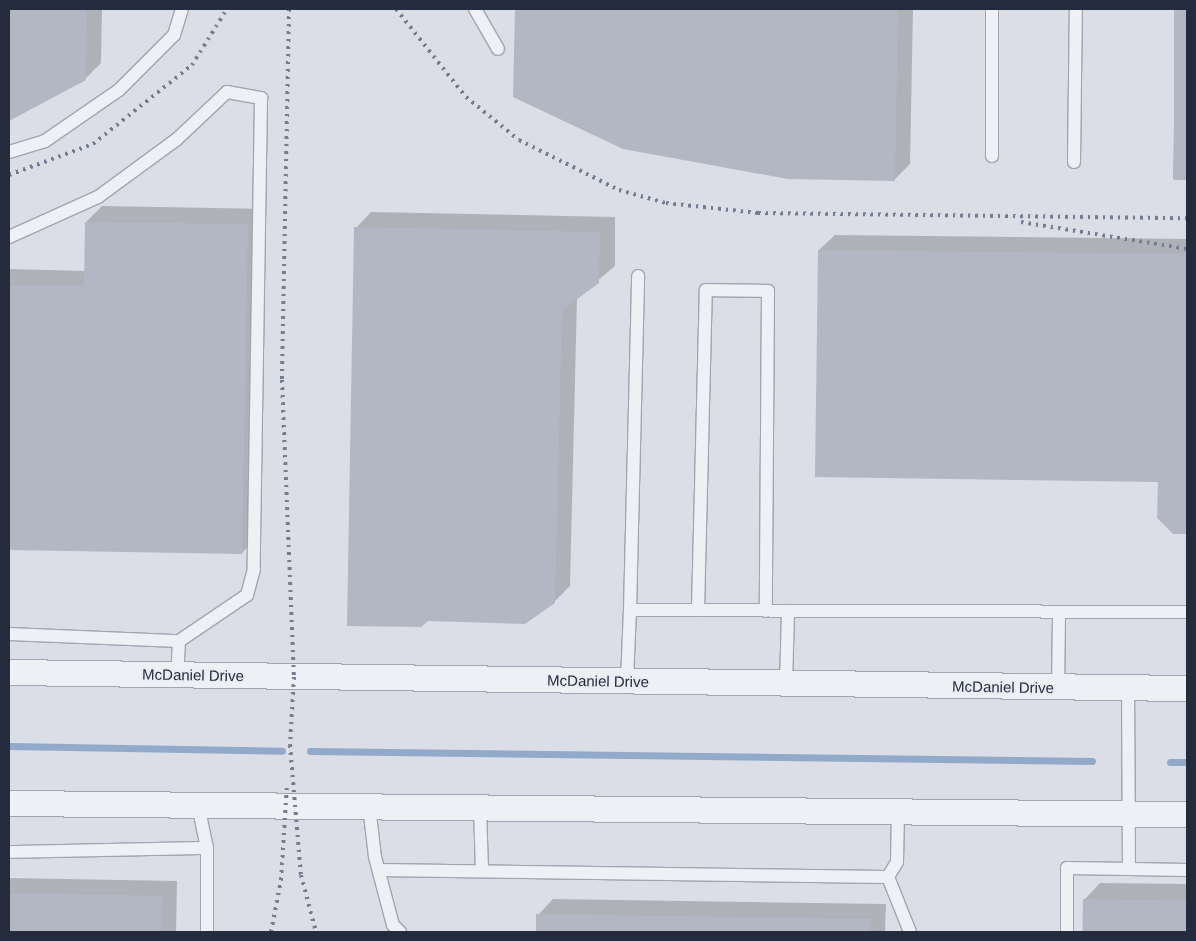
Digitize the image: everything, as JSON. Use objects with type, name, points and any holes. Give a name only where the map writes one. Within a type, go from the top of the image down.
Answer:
[{"type":"street","name":"McDaniel Drive","points":[[9,672],[1058,688],[1187,688]]},
{"type":"street","points":[[9,803],[1187,814]]},
{"type":"lane","points":[[9,152],[45,141],[119,90],[174,36],[182,9]]},
{"type":"lane","points":[[476,9],[498,49]]},
{"type":"lane","points":[[992,9],[992,156]]},
{"type":"lane","points":[[1074,162],[1076,9]]},
{"type":"lane","points":[[9,237],[98,197],[176,140],[227,92],[261,98],[254,568],[247,595],[179,641],[9,634]]},
{"type":"lane","points":[[628,682],[638,276]]},
{"type":"lane","points":[[698,610],[706,290],[768,290],[766,611]]},
{"type":"lane","points":[[630,610],[1187,612]]},
{"type":"lane","points":[[786,684],[788,611]]},
{"type":"lane","points":[[1058,688],[1059,612]]},
{"type":"lane","points":[[177,675],[179,641]]},
{"type":"lane","points":[[1128,688],[1129,869]]},
{"type":"lane","points":[[198,805],[207,848],[207,932]]},
{"type":"lane","points":[[369,806],[379,870],[393,925],[400,932]]},
{"type":"lane","points":[[480,807],[482,871]]},
{"type":"lane","points":[[888,877],[897,862],[898,811]]},
{"type":"lane","points":[[9,852],[207,848]]},
{"type":"lane","points":[[1067,932],[1067,868],[1187,870]]},
{"type":"lane","points":[[379,870],[888,877]]},
{"type":"lane","points":[[888,877],[910,932]]},
{"type":"building","points":[[9,9],[87,9],[86,80],[9,121]]},
{"type":"building","points":[[515,9],[898,9],[895,181],[788,179],[623,149],[513,97]]},
{"type":"building","points":[[1174,9],[1187,9],[1187,180],[1174,180]]},
{"type":"building","points":[[85,222],[248,224],[242,554],[9,550],[9,285],[84,286]]},
{"type":"building","points":[[354,227],[600,232],[599,283],[562,310],[555,603],[525,624],[428,621],[421,627],[347,626]]},
{"type":"building","points":[[818,250],[1187,254],[1187,534],[1173,534],[1157,518],[1158,482],[815,477]]},
{"type":"building","points":[[9,893],[162,896],[161,932],[9,932]]},
{"type":"building","points":[[1083,899],[1187,901],[1186,932],[1082,932]]},
{"type":"building","points":[[536,914],[871,919],[870,932],[536,932]]},
{"type":"waterway","points":[[9,746],[282,751]]},
{"type":"waterway","points":[[310,751],[1092,761]]},
{"type":"waterway","points":[[1170,762],[1187,762]]},
{"type":"railway","points":[[9,175],[93,144],[192,65],[227,9]]},
{"type":"railway","points":[[289,9],[282,380],[294,677],[290,745],[301,875],[316,932]]},
{"type":"railway","points":[[396,9],[466,97],[519,140],[619,190],[666,203],[758,213],[1187,218]]},
{"type":"railway","points":[[1021,222],[1187,249]]},
{"type":"railway","points":[[271,932],[281,880],[287,785]]}]
